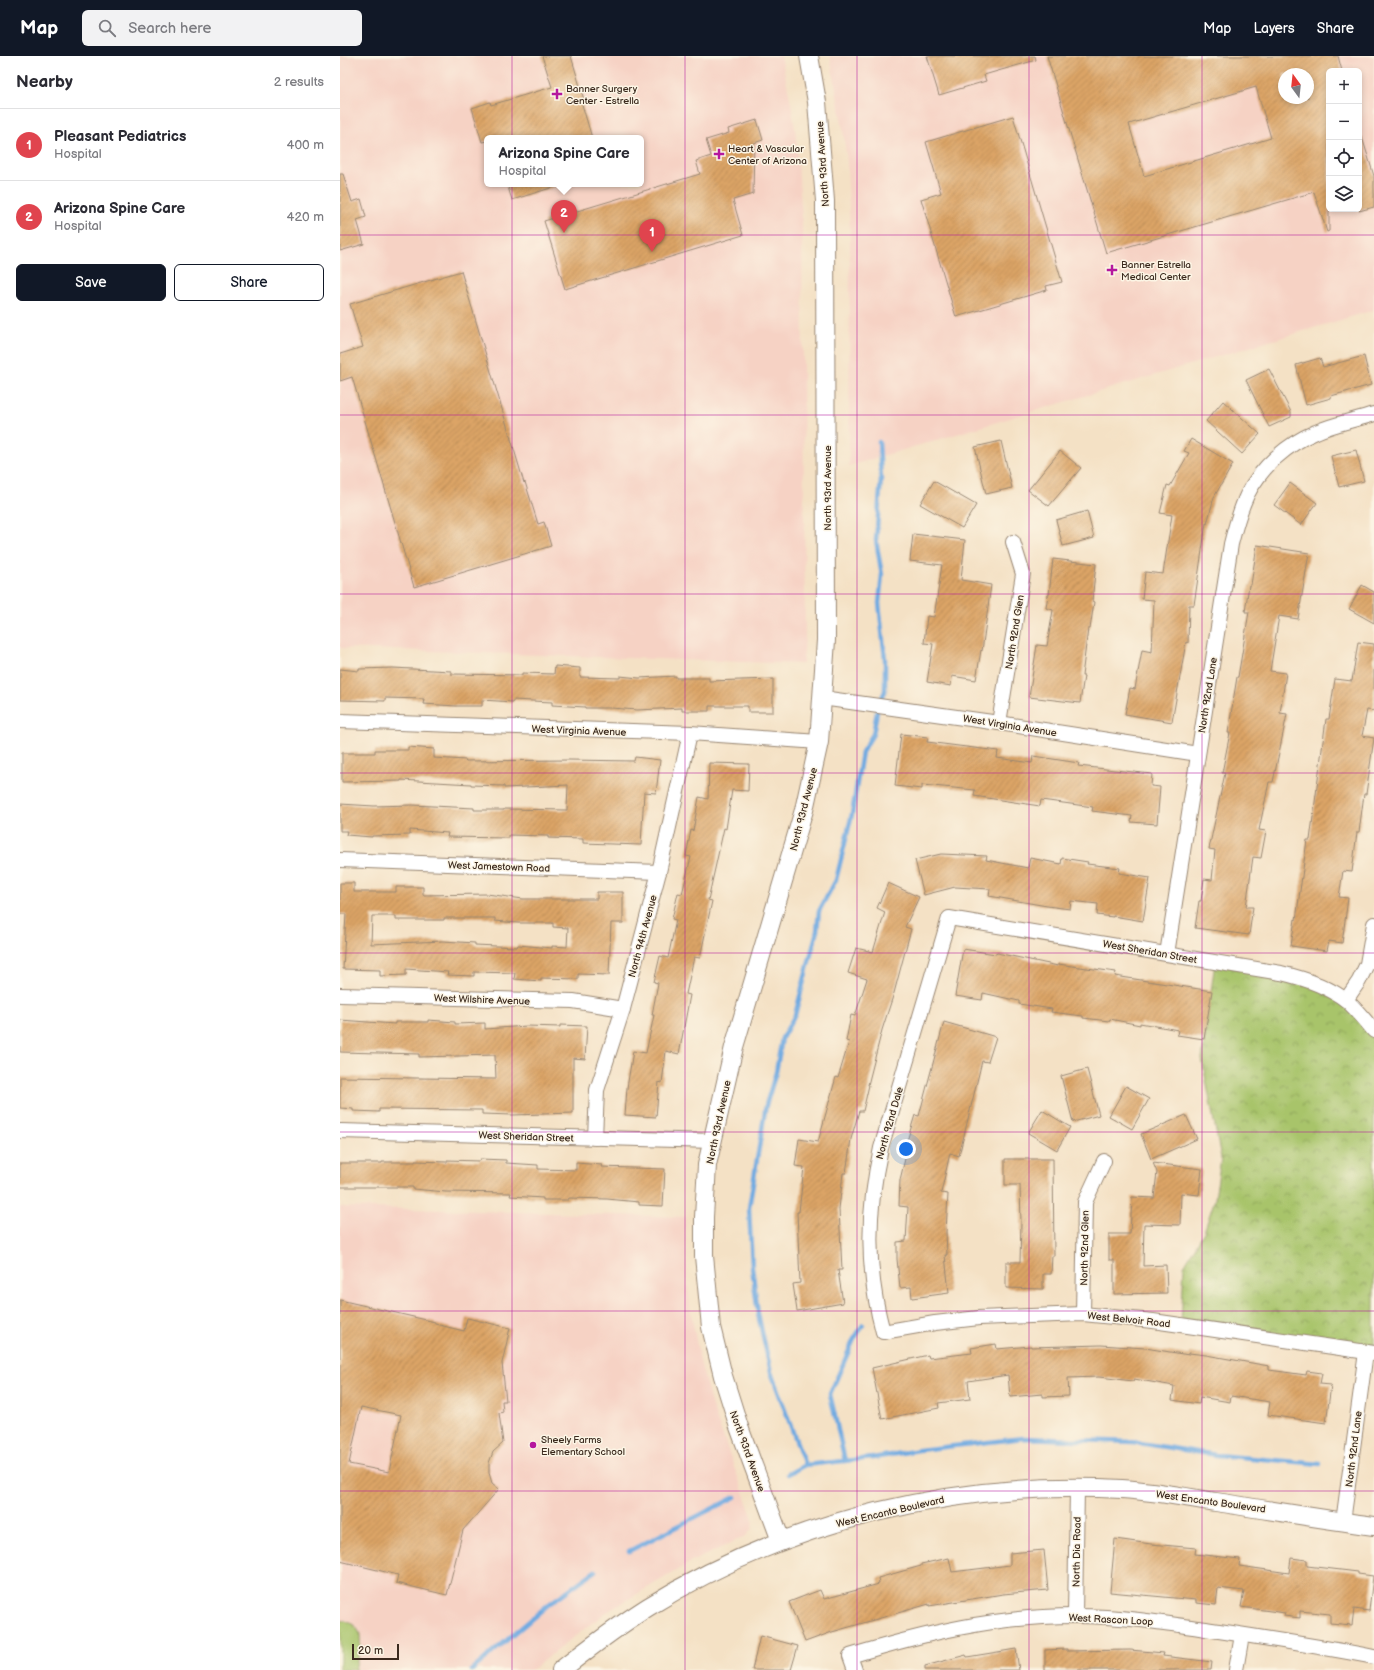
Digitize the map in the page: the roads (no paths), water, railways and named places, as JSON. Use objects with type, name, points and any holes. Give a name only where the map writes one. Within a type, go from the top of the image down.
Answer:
[{"type":"street","name":"North 93rd Avenue","points":[[781,1541],[738,1427],[711,1327],[704,1256],[704,1225],[708,1165],[734,1048],[804,810],[819,742],[826,632],[825,201],[817,102],[809,56]]},
{"type":"street","name":"North 92nd Lane","points":[[1167,954],[1231,544],[1247,495],[1261,474],[1283,450],[1315,432],[1374,414]]},
{"type":"street","name":"North 92nd Glen","points":[[999,723],[1023,574],[1013,542]]},
{"type":"street","name":"West Virginia Avenue","points":[[822,698],[999,723],[1198,754]]},
{"type":"street","name":"West Virginia Avenue","points":[[340,721],[690,733],[819,742]]},
{"type":"street","name":"North 94th Avenue","points":[[595,1138],[597,1090],[623,1009],[659,872],[690,733]]},
{"type":"street","name":"West Jamestown Road","points":[[340,860],[659,872]]},
{"type":"street","name":"West Sheridan Street","points":[[949,918],[1298,977],[1322,986],[1346,1000],[1374,1031]]},
{"type":"street","name":"North 92nd Dale","points":[[883,1332],[873,1288],[870,1248],[870,1217],[875,1176],[881,1148],[949,918]]},
{"type":"street","points":[[1346,1000],[1359,981],[1367,964],[1374,924]]},
{"type":"street","name":"West Wilshire Avenue","points":[[340,995],[573,1001],[623,1009]]},
{"type":"street","name":"West Sheridan Street","points":[[340,1131],[713,1141]]},
{"type":"street","name":"North 92nd Glen","points":[[1083,1314],[1085,1202],[1104,1161]]},
{"type":"street","name":"West Belvoir Road","points":[[883,1332],[935,1323],[979,1318],[1083,1314],[1153,1321],[1370,1352]]},
{"type":"street","name":"North 92nd Lane","points":[[1343,1522],[1370,1352]]},
{"type":"street","name":"West Encanto Boulevard","points":[[561,1670],[592,1646],[648,1607],[728,1564],[781,1541],[878,1512],[944,1498],[989,1492],[1044,1488],[1123,1489],[1374,1526]]},
{"type":"street","name":"North Dia Road","points":[[1075,1616],[1077,1488]]},
{"type":"street","name":"West Rascon Loop","points":[[855,1670],[850,1656],[908,1638],[976,1624],[1022,1618],[1075,1616],[1151,1621],[1374,1657]]},
{"type":"street","points":[[1236,1670],[1242,1635]]},
{"type":"waterway","points":[[805,1465],[771,1372],[758,1314],[752,1267],[749,1208],[766,1105],[776,1072],[782,1038],[795,1015],[817,931],[819,911],[836,880],[852,814],[862,752],[873,734],[878,706],[885,691],[885,659],[879,603],[882,575],[876,540],[881,479],[879,442]]},
{"type":"waterway","points":[[845,1461],[830,1394],[854,1339],[863,1325]]},
{"type":"waterway","points":[[788,1474],[805,1465],[873,1458],[919,1450],[1023,1438],[1133,1442],[1216,1455],[1320,1464]]},
{"type":"waterway","points":[[629,1551],[735,1497]]},
{"type":"waterway","points":[[472,1670],[549,1604],[595,1571]]},
{"type":"place","name":"Banner Surgery Center - Estrella","points":[[557,94]]},
{"type":"place","name":"Heart & Vascular Center of Arizona","points":[[719,154]]},
{"type":"place","name":"Arizona Spine Care","points":[[564,233]]},
{"type":"place","name":"Pleasant Pediatrics","points":[[652,252]]},
{"type":"place","name":"Banner Estrella Medical Center","points":[[1112,270]]},
{"type":"place","name":"Sheely Farms Elementary School","points":[[533,1445]]}]
